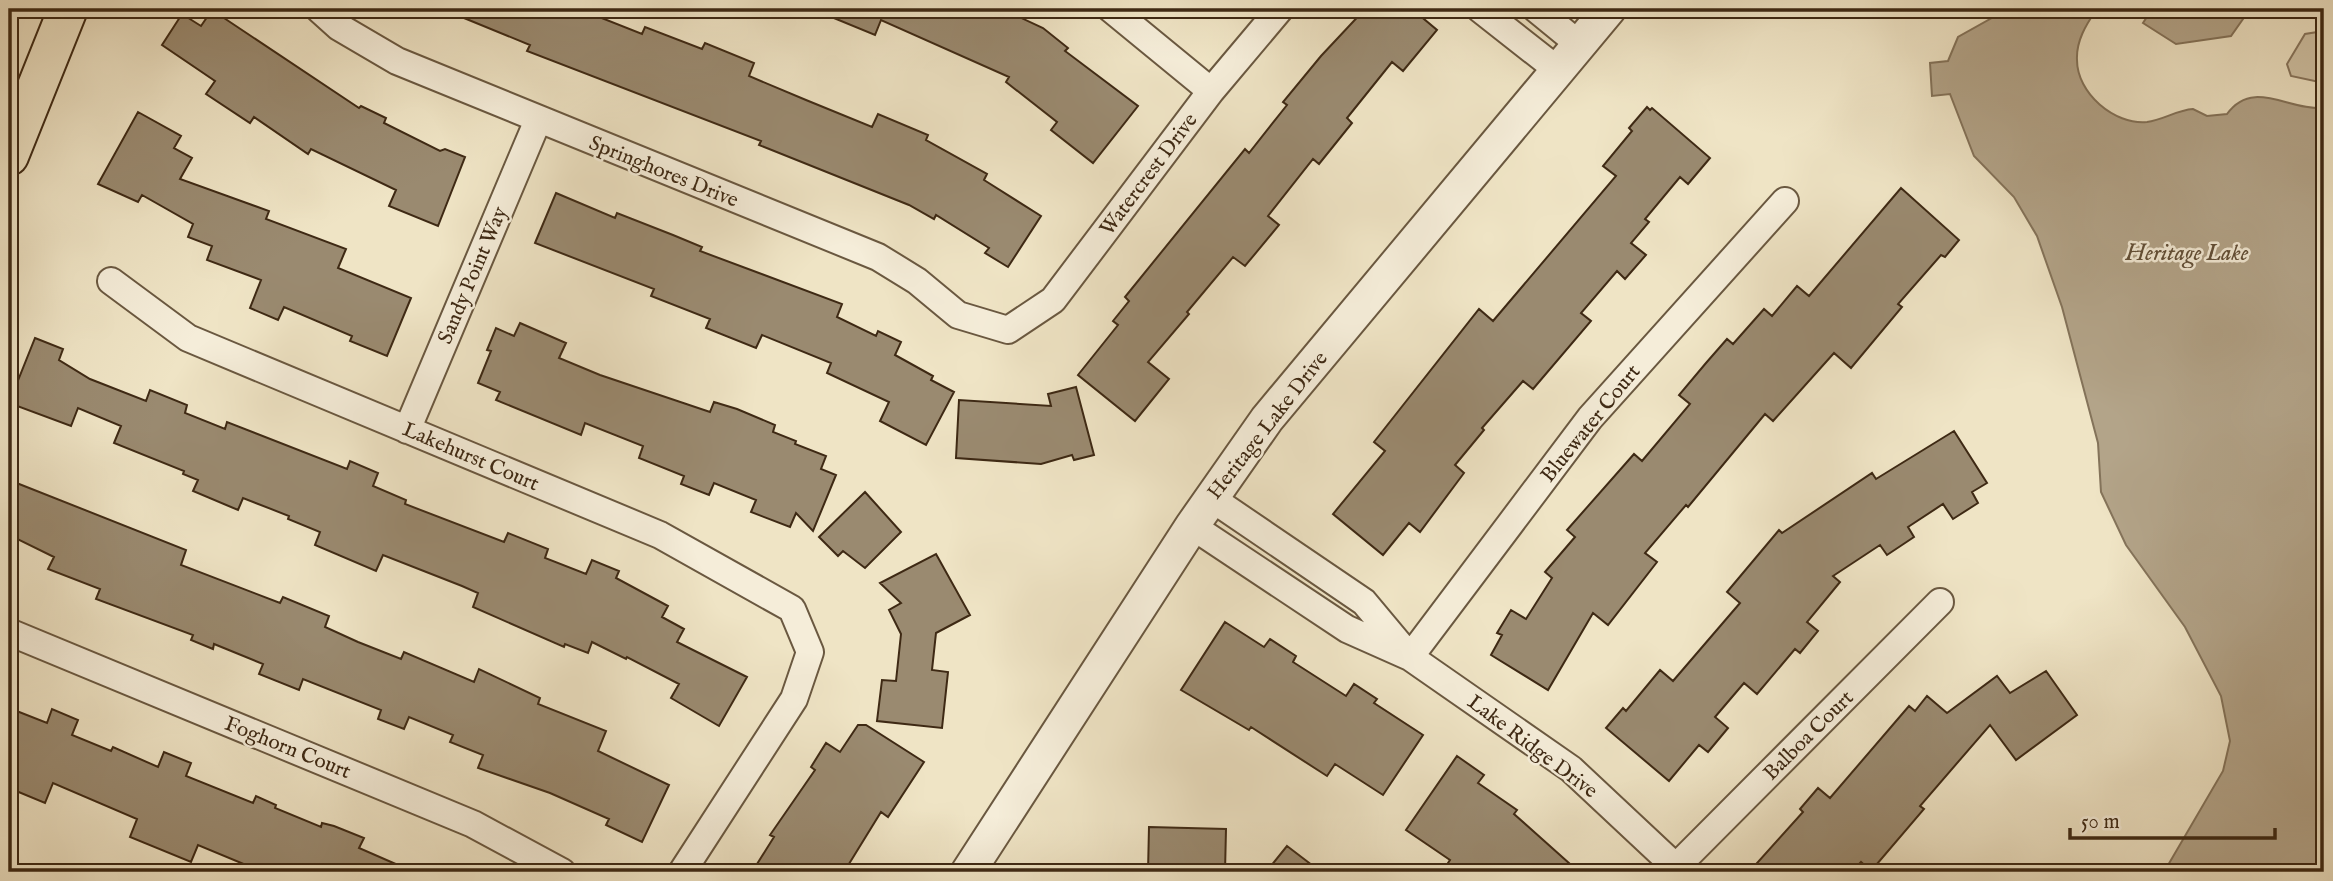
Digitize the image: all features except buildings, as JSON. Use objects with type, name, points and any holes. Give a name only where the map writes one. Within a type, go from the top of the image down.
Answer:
[{"type":"main road","points":[[9,156],[68,9]]},
{"type":"street","name":"Springhores Drive","points":[[319,9],[339,27],[397,61],[878,257],[917,281],[958,314],[1009,330]]},
{"type":"street","points":[[1111,9],[1211,91]]},
{"type":"street","name":"Watercrest Drive","points":[[1009,330],[1054,300],[1211,91],[1280,9]]},
{"type":"street","points":[[1480,9],[1559,71]]},
{"type":"street","points":[[1536,9],[1580,45]]},
{"type":"street","name":"Heritage Lake Drive","points":[[968,872],[1192,526],[1267,419],[1609,9]]},
{"type":"street","name":"Sandy Point Way","points":[[407,430],[538,120]]},
{"type":"street","name":"Bluewater Court","points":[[1410,657],[1590,418],[1784,201]]},
{"type":"street","name":"Lakehurst Court","points":[[111,281],[188,338],[660,535],[792,609],[810,652],[794,699],[682,872]]},
{"type":"street","name":"Lake Ridge Drive","points":[[1211,498],[1364,602],[1410,657]]},
{"type":"street","name":"Lake Ridge Drive","points":[[1192,526],[1347,629],[1410,657],[1571,769],[1679,869]]},
{"type":"street","name":"Balboa Court","points":[[1679,869],[1940,602]]},
{"type":"street","name":"Foghorn Court","points":[[9,632],[473,824],[562,872]]},
{"type":"shaded area","points":[[2324,31],[2324,83],[2291,76],[2287,64],[2305,34]]},
{"type":"water","name":"Heritage Lake","points":[[2008,9],[2096,10],[2080,40],[2077,53],[2079,72],[2090,95],[2110,112],[2122,118],[2147,122],[2193,109],[2207,116],[2227,114],[2248,98],[2260,97],[2311,108],[2324,108],[2324,872],[2164,872],[2223,771],[2230,741],[2221,696],[2185,627],[2126,545],[2101,492],[2098,443],[2062,307],[2037,236],[2014,197],[1974,156],[1950,94],[1932,96],[1930,63],[1948,61],[1958,37]]},
{"type":"water","points":[[2152,9],[2250,9],[2231,36],[2176,44],[2143,23]]}]
